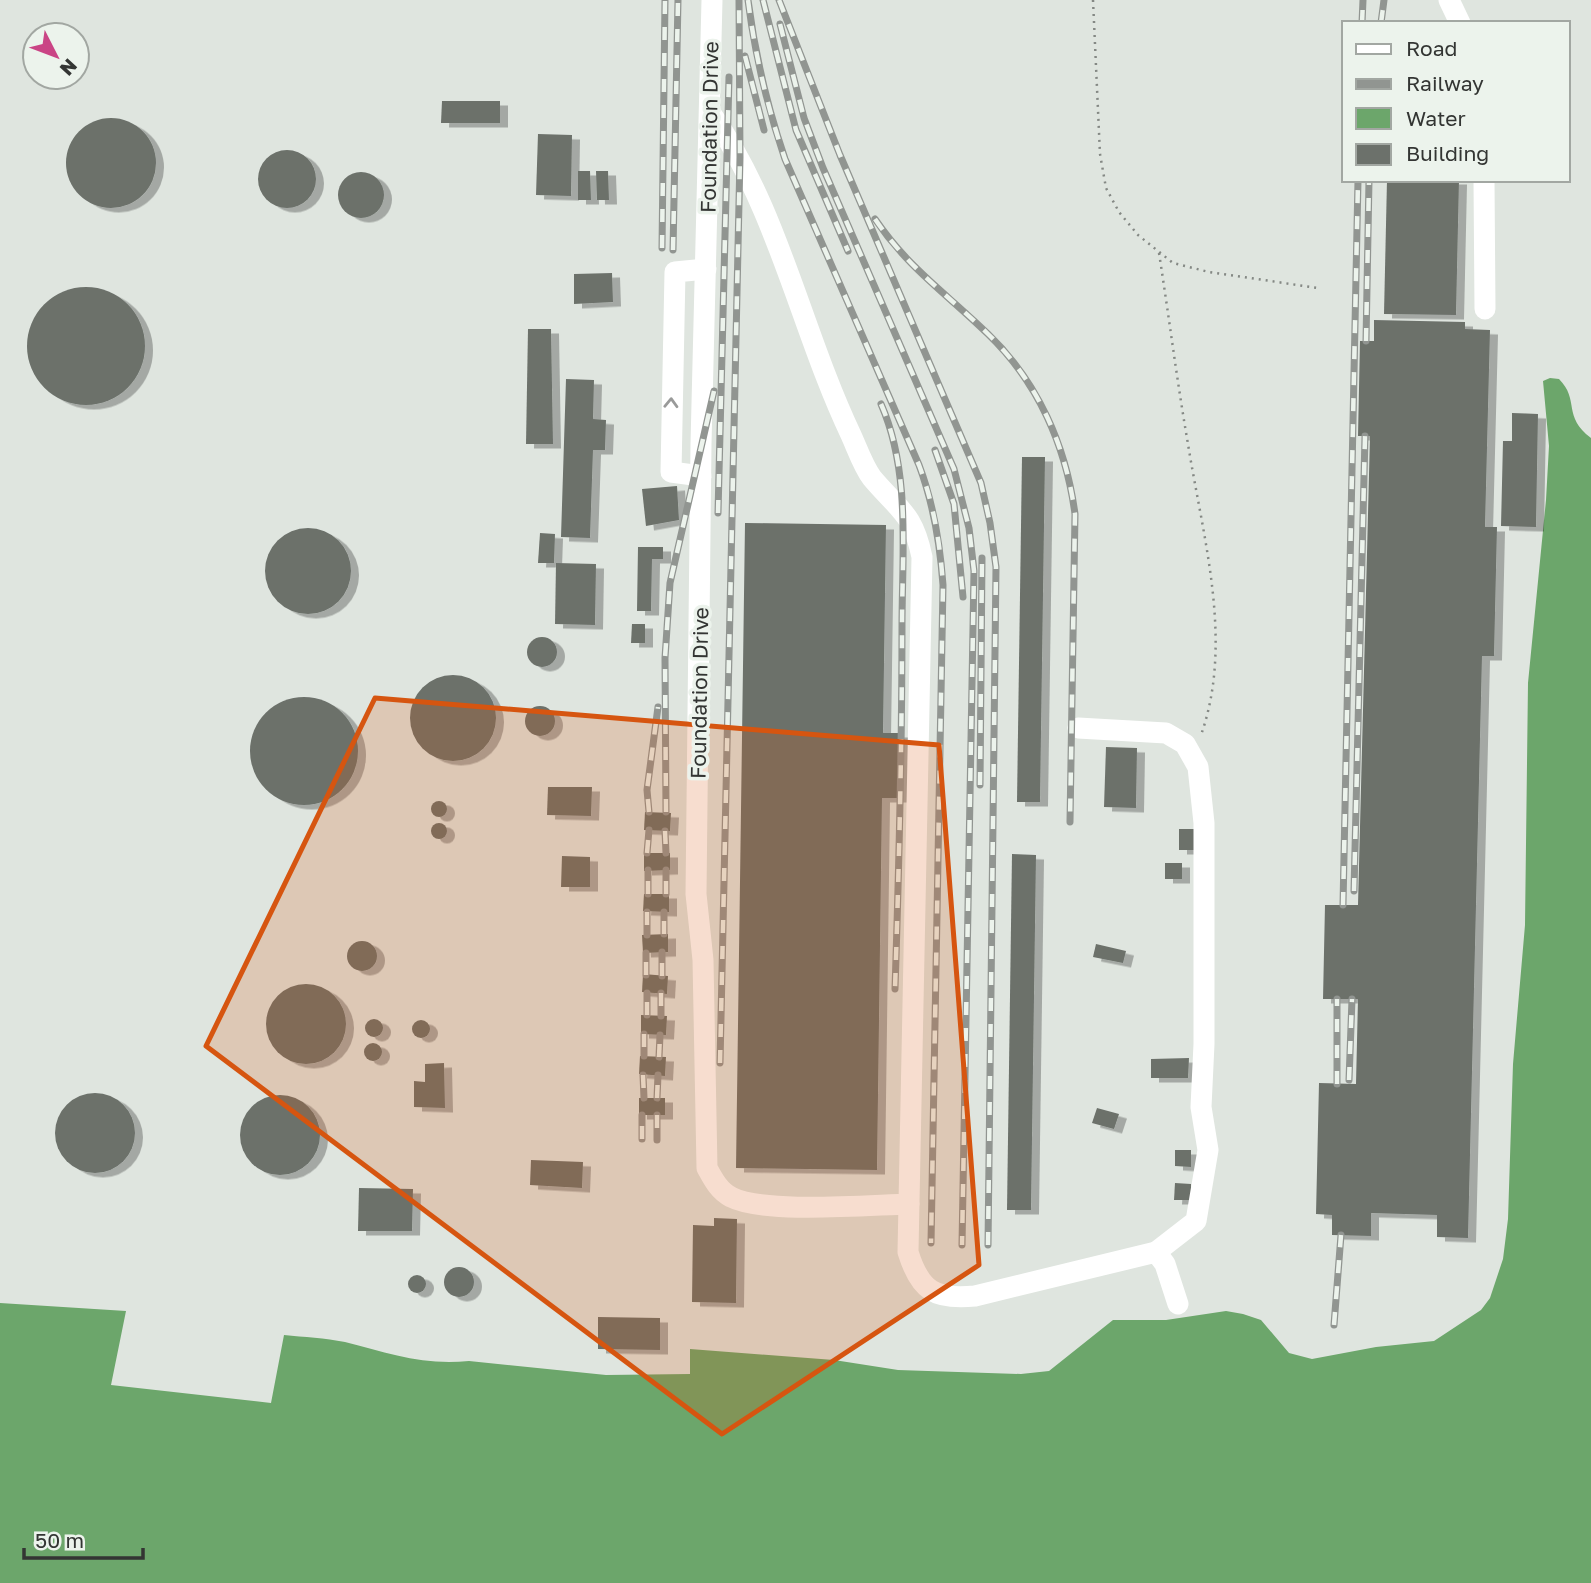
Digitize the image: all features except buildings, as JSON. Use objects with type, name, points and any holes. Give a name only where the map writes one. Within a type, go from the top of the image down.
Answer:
[{"type":"street","name":"Foundation Drive","points":[[712,0],[701,476],[696,894],[704,960],[707,1168],[716,1185],[728,1196],[753,1206],[909,1205]]},
{"type":"street","points":[[1449,0],[1459,21]]},
{"type":"street","points":[[710,112],[740,157],[848,429],[870,475],[908,515],[917,533],[922,557],[908,1252],[914,1271],[936,1293],[951,1298],[975,1296],[1156,1252],[1195,1222],[1208,1150],[1201,1107],[1204,1044],[1204,823],[1198,767],[1185,744],[1166,733],[1078,728]]},
{"type":"street","points":[[1484,182],[1485,309]]},
{"type":"street","points":[[701,476],[671,471],[676,272],[706,269]]},
{"type":"street","points":[[1156,1252],[1165,1264],[1178,1304]]},
{"type":"path","points":[[1093,0],[1100,154],[1107,188],[1138,235],[1159,254],[1186,267],[1318,288]]},
{"type":"path","points":[[1159,254],[1209,574],[1216,635],[1205,724],[1193,758]]},
{"type":"highlighted area","points":[[375,698],[939,745],[979,1265],[722,1434],[206,1046]]},
{"type":"water","points":[[1550,378],[1559,379],[1565,387],[1577,422],[1591,438],[1591,1583],[0,1583],[0,1303],[126,1311],[111,1385],[271,1403],[284,1335],[345,1342],[437,1362],[469,1361],[606,1375],[690,1374],[690,1349],[834,1360],[898,1370],[1021,1374],[1049,1371],[1113,1320],[1166,1320],[1226,1311],[1243,1314],[1261,1320],[1289,1353],[1312,1359],[1376,1347],[1434,1341],[1481,1310],[1490,1298],[1503,1259],[1508,1219],[1513,1064],[1525,925],[1528,683],[1549,446],[1543,381]]},
{"type":"railway","points":[[662,248],[665,0]]},
{"type":"railway","points":[[673,250],[678,0]]},
{"type":"railway","points":[[720,1063],[740,157],[739,0]]},
{"type":"railway","points":[[748,0],[762,80],[785,159],[919,465],[929,495],[938,539],[943,585],[931,1243]]},
{"type":"railway","points":[[763,0],[796,130],[848,251]]},
{"type":"railway","points":[[779,0],[840,155],[981,483],[990,523],[996,567],[988,1245]]},
{"type":"railway","points":[[1362,21],[1363,0]]},
{"type":"railway","points":[[1381,21],[1384,0]]},
{"type":"railway","points":[[780,24],[804,118],[823,168],[954,469],[969,528],[974,571],[962,1245]]},
{"type":"railway","points":[[745,56],[764,130]]},
{"type":"railway","points":[[718,513],[729,77]]},
{"type":"railway","points":[[1343,905],[1358,182]]},
{"type":"railway","points":[[1366,341],[1369,182]]},
{"type":"railway","points":[[875,219],[915,267],[1006,353],[1047,416],[1065,464],[1075,514],[1070,822]]},
{"type":"railway","points":[[666,812],[665,658],[670,583],[714,391]]},
{"type":"railway","points":[[881,404],[897,457],[903,513],[901,762],[895,989]]},
{"type":"railway","points":[[1354,891],[1365,436]]},
{"type":"railway","points":[[935,450],[954,504],[963,597]]},
{"type":"railway","points":[[980,785],[982,558]]},
{"type":"railway","points":[[649,812],[647,790],[658,707]]},
{"type":"railway","points":[[647,853],[649,830]]},
{"type":"railway","points":[[665,831],[666,853]]},
{"type":"railway","points":[[648,870],[648,894]]},
{"type":"railway","points":[[666,870],[666,894]]},
{"type":"railway","points":[[647,912],[647,935]]},
{"type":"railway","points":[[664,912],[664,934]]},
{"type":"railway","points":[[662,952],[662,976]]},
{"type":"railway","points":[[646,953],[646,975]]},
{"type":"railway","points":[[647,993],[647,1015]]},
{"type":"railway","points":[[661,993],[661,1016]]},
{"type":"railway","points":[[1337,999],[1337,1084]]},
{"type":"railway","points":[[1349,1080],[1352,999]]},
{"type":"railway","points":[[644,1034],[644,1056]]},
{"type":"railway","points":[[659,1057],[660,1035]]},
{"type":"railway","points":[[643,1075],[644,1098]]},
{"type":"railway","points":[[657,1098],[658,1075]]},
{"type":"railway","points":[[642,1115],[642,1139]]},
{"type":"railway","points":[[657,1115],[657,1140]]},
{"type":"railway","points":[[1334,1325],[1341,1235]]}]
